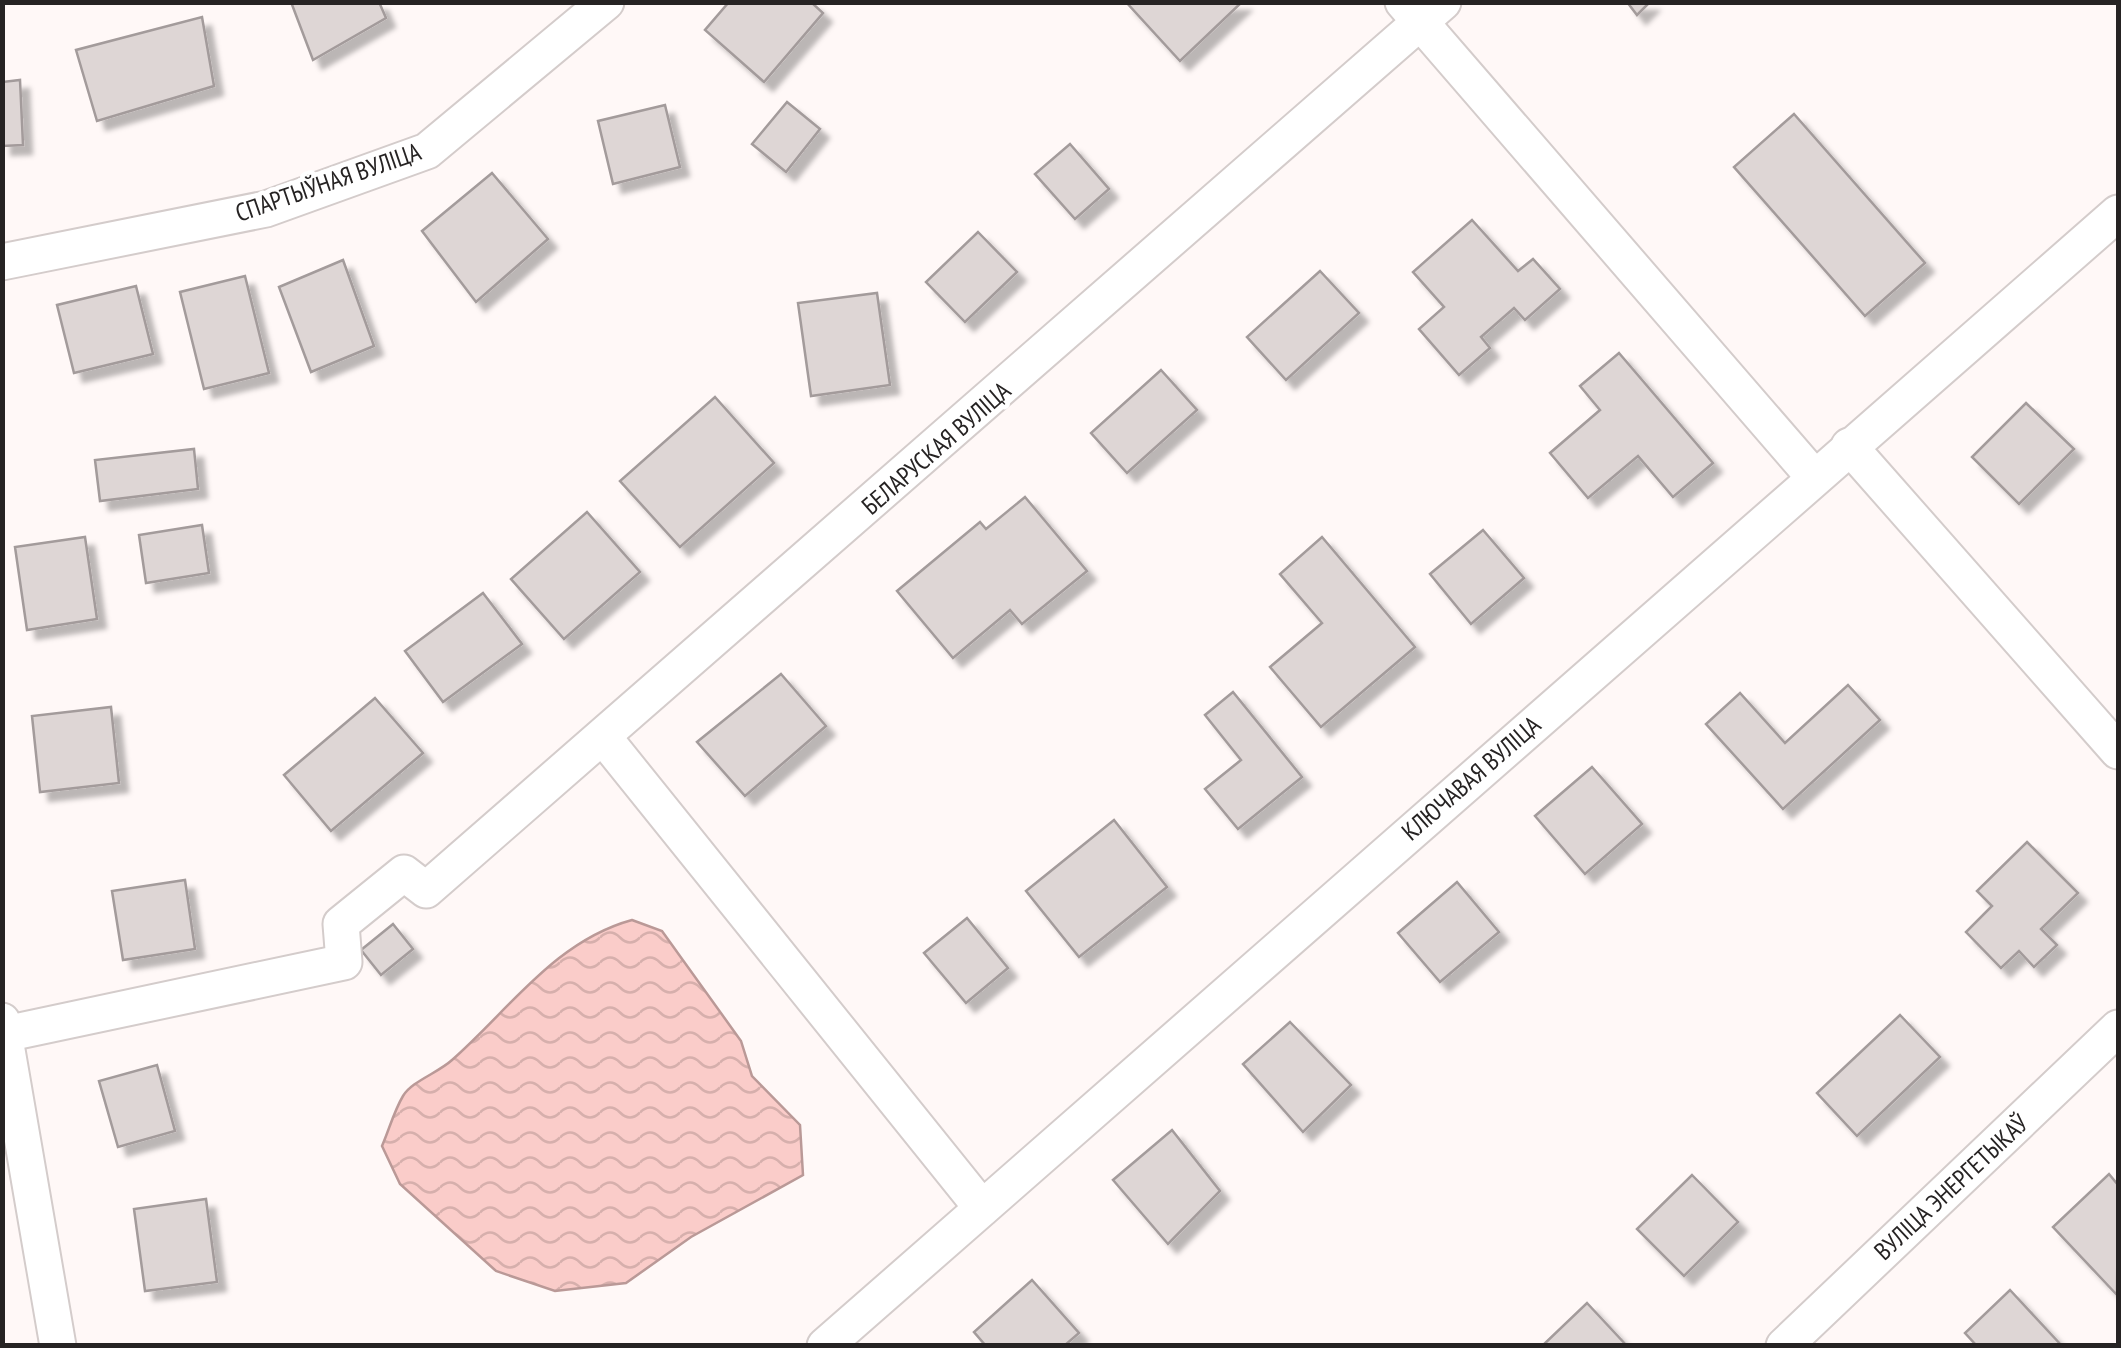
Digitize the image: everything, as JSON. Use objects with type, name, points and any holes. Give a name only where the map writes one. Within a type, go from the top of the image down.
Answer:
[{"type":"street","name":"СПАРТЫЎНАЯ ВУЛІЦА","points":[[2,262],[266,208],[427,150],[606,2]]},
{"type":"street","points":[[1422,9],[1814,477]]},
{"type":"street","name":"БЕЛАРУСКАЯ ВУЛІЦА","points":[[4,1028],[344,962],[341,924],[404,873],[426,890],[604,738],[1422,9]]},
{"type":"street","name":"КЛЮЧАВАЯ ВУЛІЦА","points":[[825,1346],[2118,213]]},
{"type":"street","points":[[1850,446],[2118,752]]},
{"type":"street","points":[[604,738],[982,1208]]},
{"type":"street","points":[[4,1028],[58,1346]]},
{"type":"street","name":"ВУЛІЦА ЭНЕРГЕТЫКАЎ","points":[[1784,1346],[2118,1028]]},
{"type":"water","points":[[632,920],[662,931],[741,1041],[752,1076],[800,1125],[803,1175],[691,1237],[626,1283],[555,1291],[496,1271],[400,1184],[382,1146],[407,1091],[452,1060],[556,960],[604,930]]},
{"type":"building","points":[[291,2],[379,2],[386,18],[313,60]]},
{"type":"building","points":[[729,2],[811,2],[823,13],[764,82],[705,30]]},
{"type":"building","points":[[1126,2],[1242,2],[1180,61]]},
{"type":"building","points":[[1627,2],[1650,2],[1637,15]]},
{"type":"building","points":[[202,17],[214,86],[97,121],[76,50]]},
{"type":"building","points":[[20,80],[23,145],[2,146],[2,82]]},
{"type":"building","points":[[787,102],[820,129],[786,172],[752,144]]},
{"type":"building","points":[[665,105],[680,167],[613,184],[598,121]]},
{"type":"building","points":[[1794,114],[1925,263],[1865,316],[1734,167]]},
{"type":"building","points":[[1070,144],[1109,189],[1075,219],[1035,174]]},
{"type":"building","points":[[492,173],[548,239],[476,302],[422,231]]},
{"type":"building","points":[[1472,220],[1518,271],[1533,259],[1560,289],[1525,320],[1514,308],[1481,337],[1490,348],[1459,375],[1419,329],[1444,307],[1413,272]]},
{"type":"building","points":[[978,232],[1017,272],[965,322],[926,282]]},
{"type":"building","points":[[343,260],[374,346],[311,372],[279,287]]},
{"type":"building","points":[[1320,271],[1359,313],[1286,380],[1247,337]]},
{"type":"building","points":[[245,276],[269,373],[204,389],[180,292]]},
{"type":"building","points":[[136,286],[153,354],[74,373],[57,305]]},
{"type":"building","points":[[877,293],[890,385],[811,396],[798,303]]},
{"type":"building","points":[[1619,353],[1713,463],[1673,497],[1638,456],[1588,498],[1550,453],[1600,410],[1580,386]]},
{"type":"building","points":[[1161,370],[1197,410],[1127,473],[1091,433]]},
{"type":"building","points":[[715,397],[774,463],[680,547],[620,481]]},
{"type":"building","points":[[2026,403],[2074,449],[2019,504],[1972,457]]},
{"type":"building","points":[[194,449],[198,489],[100,501],[95,460]]},
{"type":"building","points":[[1025,497],[1087,571],[1022,624],[1010,610],[953,658],[897,591],[980,522],[986,529]]},
{"type":"building","points":[[587,512],[640,572],[564,639],[511,579]]},
{"type":"building","points":[[202,525],[209,573],[146,583],[139,535]]},
{"type":"building","points":[[1483,530],[1524,578],[1471,624],[1430,574]]},
{"type":"building","points":[[85,537],[97,619],[27,630],[15,547]]},
{"type":"building","points":[[1322,537],[1415,647],[1321,727],[1270,667],[1322,623],[1280,574]]},
{"type":"building","points":[[483,593],[522,644],[443,702],[405,651]]},
{"type":"building","points":[[781,674],[826,726],[745,796],[697,742]]},
{"type":"building","points":[[1848,685],[1880,720],[1783,809],[1706,724],[1740,693],[1785,743]]},
{"type":"building","points":[[1233,692],[1302,777],[1238,829],[1205,789],[1241,760],[1205,715]]},
{"type":"building","points":[[375,698],[423,753],[331,831],[284,775]]},
{"type":"building","points":[[111,707],[119,783],[40,792],[32,716]]},
{"type":"building","points":[[1592,767],[1642,824],[1585,874],[1535,816]]},
{"type":"building","points":[[1114,820],[1167,887],[1079,957],[1026,891]]},
{"type":"building","points":[[2027,842],[2078,893],[2041,929],[2057,945],[2034,967],[2019,951],[2001,968],[1966,932],[1992,906],[1977,891]]},
{"type":"building","points":[[185,880],[195,949],[123,960],[112,891]]},
{"type":"building","points":[[1457,882],[1499,932],[1440,982],[1398,933]]},
{"type":"building","points":[[967,918],[1008,968],[966,1003],[924,953]]},
{"type":"building","points":[[393,924],[413,949],[381,975],[361,950]]},
{"type":"building","points":[[1900,1015],[1940,1057],[1857,1136],[1817,1093]]},
{"type":"building","points":[[1290,1022],[1351,1085],[1303,1132],[1243,1064]]},
{"type":"building","points":[[157,1065],[175,1131],[118,1147],[99,1081]]},
{"type":"building","points":[[1172,1130],[1220,1191],[1168,1244],[1113,1180]]},
{"type":"building","points":[[2109,1174],[2118,1185],[2117,1295],[2053,1227]]},
{"type":"building","points":[[1692,1175],[1738,1222],[1684,1276],[1637,1229]]},
{"type":"building","points":[[206,1199],[217,1282],[145,1291],[134,1209]]},
{"type":"building","points":[[1032,1280],[1079,1333],[1064,1346],[986,1346],[974,1332]]},
{"type":"building","points":[[2010,1290],[2062,1346],[1977,1346],[1965,1333]]},
{"type":"building","points":[[1587,1303],[1627,1346],[1542,1346]]}]
